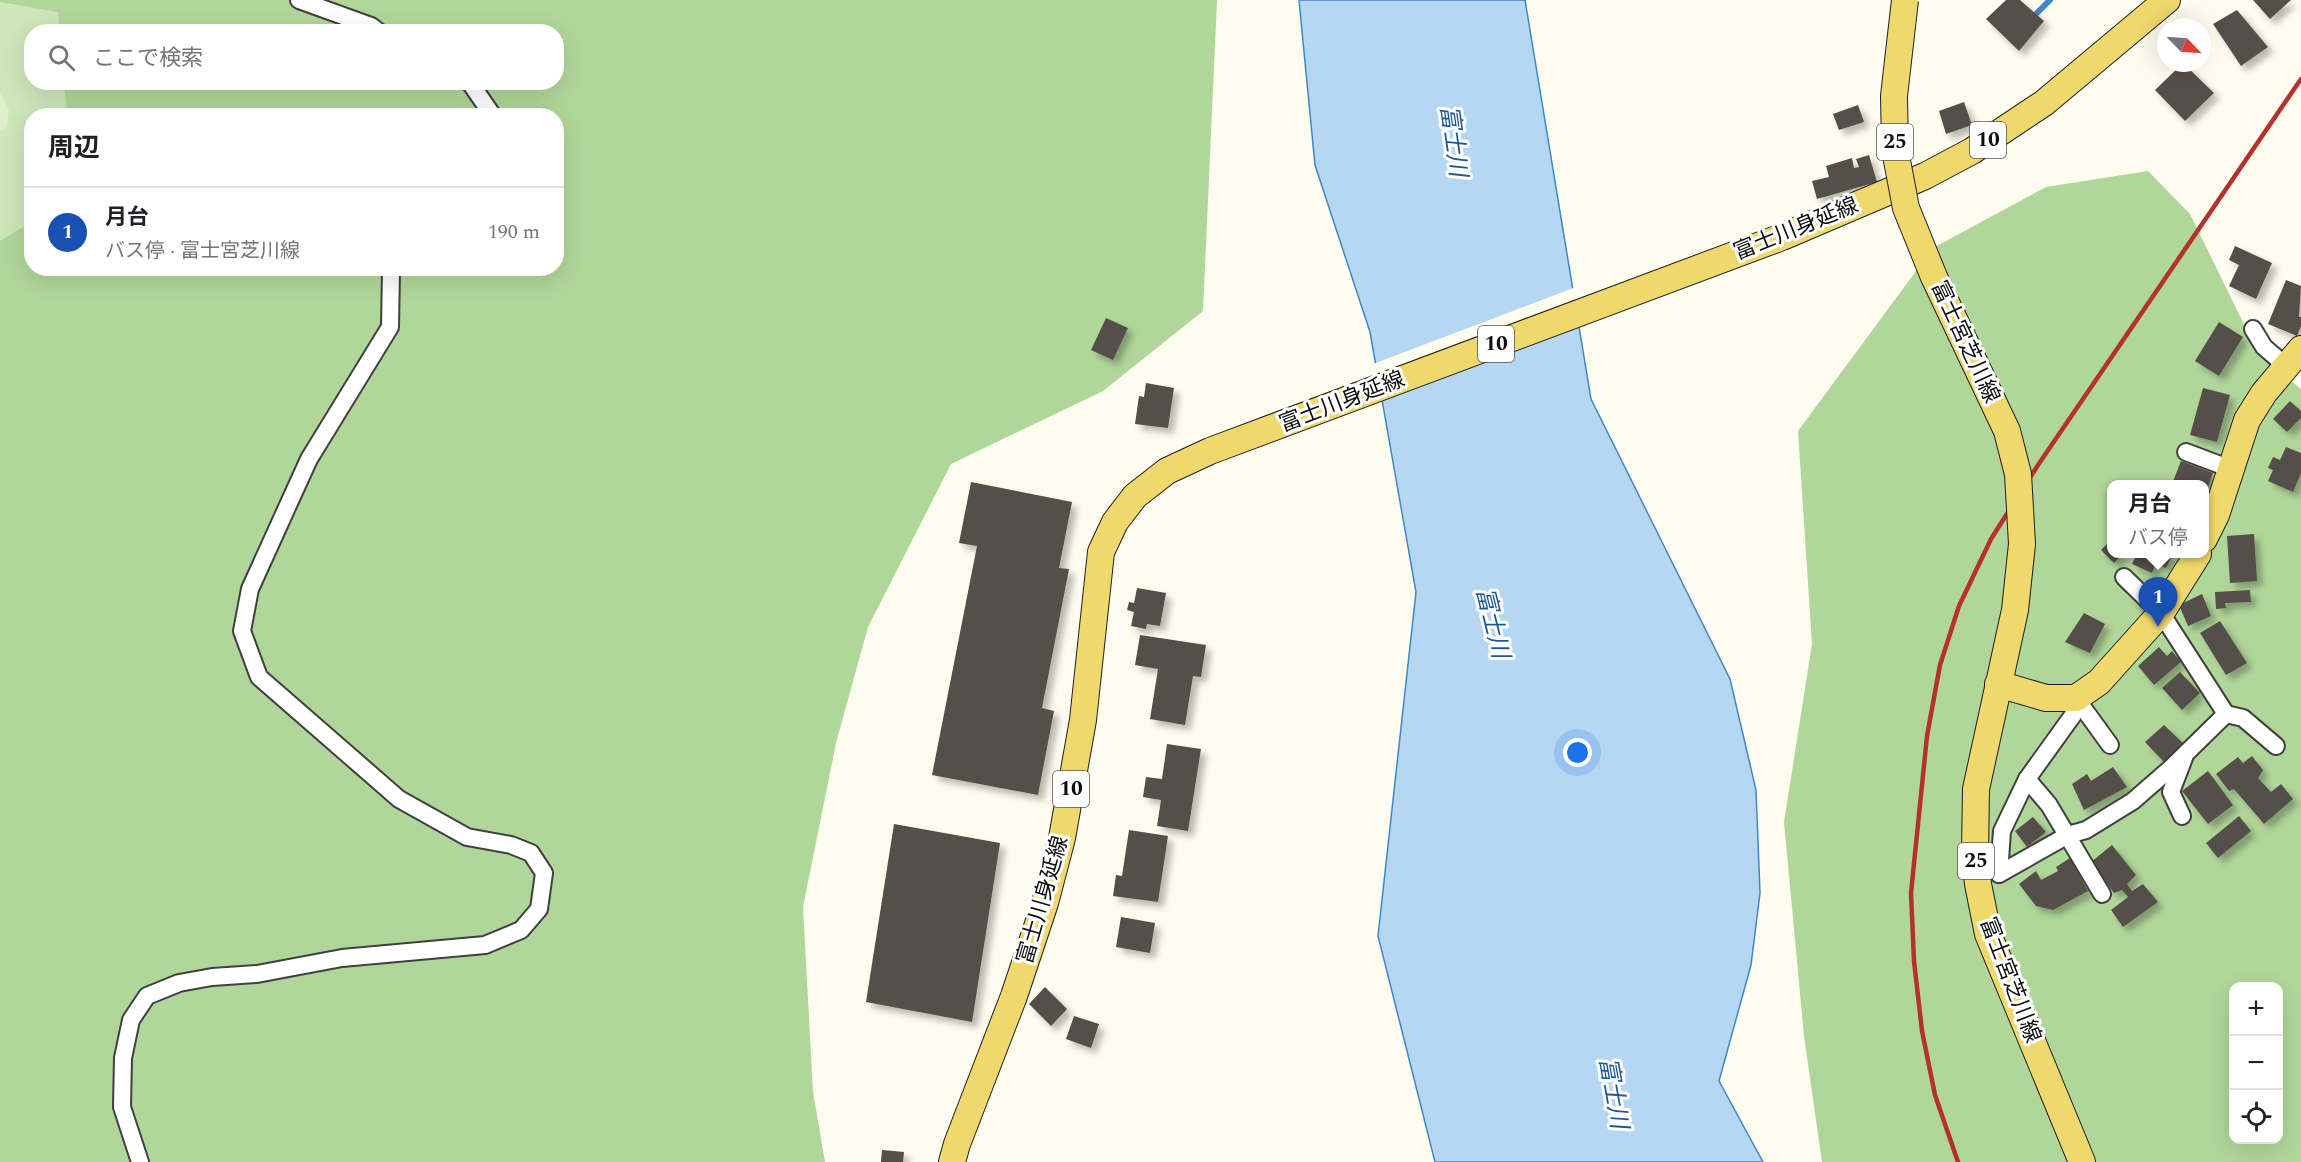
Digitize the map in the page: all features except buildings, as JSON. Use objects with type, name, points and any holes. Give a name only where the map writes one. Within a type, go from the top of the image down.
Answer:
[{"type":"main road","name":"富士宮芝川線","points":[[1905,0],[1894,96],[1895,150],[1905,208],[1934,277],[2007,431],[2018,474],[2022,544],[2015,610],[1976,789],[1975,853],[1978,884],[1988,934],[2082,1162]]},
{"type":"main road","name":"富士川身延線","points":[[952,1162],[1046,903],[1062,838],[1083,720],[1101,552],[1115,522],[1135,496],[1167,471],[1210,452],[1782,237],[1925,176],[1972,151],[2044,103],[2167,0]]},
{"type":"main road","points":[[2209,530],[2247,420],[2264,393],[2294,358]]},
{"type":"main road","points":[[1998,684],[2046,698],[2076,698],[2099,682],[2161,613],[2195,558]]},
{"type":"street","points":[[299,0],[365,24]]},
{"type":"street","points":[[475,90],[488,108]]},
{"type":"street","points":[[140,1162],[122,1107],[123,1058],[131,1020],[147,996],[179,983],[212,977],[257,974],[342,958],[485,945],[521,930],[539,909],[544,873],[531,853],[511,845],[468,837],[399,799],[259,677],[242,632],[250,589],[309,459],[390,327],[393,276]]},
{"type":"street","points":[[2253,329],[2264,347],[2294,358]]},
{"type":"street","points":[[2186,452],[2231,469]]},
{"type":"street","points":[[2124,576],[2161,613],[2226,714],[2243,718],[2276,746]]},
{"type":"street","points":[[2076,698],[2073,715],[2027,779],[2002,831],[1999,873],[2068,835],[2086,830],[2133,801],[2186,754],[2226,714]]},
{"type":"street","points":[[2076,698],[2110,745]]},
{"type":"street","points":[[2182,816],[2171,792],[2186,754]]},
{"type":"street","points":[[2027,779],[2049,806],[2068,835],[2102,894]]},
{"type":"green space","points":[[0,0],[61,0],[63,24],[24,24],[24,90],[67,90],[68,108],[24,108],[24,254],[0,282]]},
{"type":"green space","points":[[0,0],[1217,0],[1203,311],[1103,391],[951,464],[868,627],[836,743],[803,907],[813,1092],[825,1162],[0,1162],[0,241],[24,226],[24,276],[564,276],[564,108],[66,108],[65,90],[564,90],[564,24],[59,24],[58,12],[0,2]]},
{"type":"green space","points":[[0,93],[9,109],[7,127],[0,132]]},
{"type":"green space","points":[[2148,171],[2190,214],[2259,355],[2301,389],[2301,1162],[1822,1162],[1804,1036],[1784,822],[1812,644],[1798,431],[1933,248],[2046,187]]},
{"type":"water","name":"富士川","points":[[1299,0],[1525,0],[1591,399],[1730,679],[1756,790],[1760,893],[1751,965],[1719,1081],[1763,1162],[1435,1162],[1378,936],[1416,592],[1370,332],[1315,165]]},
{"type":"pier","points":[[1576,287],[1582,326],[1379,400],[1373,364]]},
{"type":"waterway","points":[[2037,13],[2050,0]]},
{"type":"railway","points":[[1958,1162],[1935,1095],[1922,1031],[1914,961],[1911,893],[1927,736],[1940,665],[1959,606],[1991,539],[2038,465],[2301,79]]},
{"type":"place","name":"月台","points":[[2158,627]]}]
